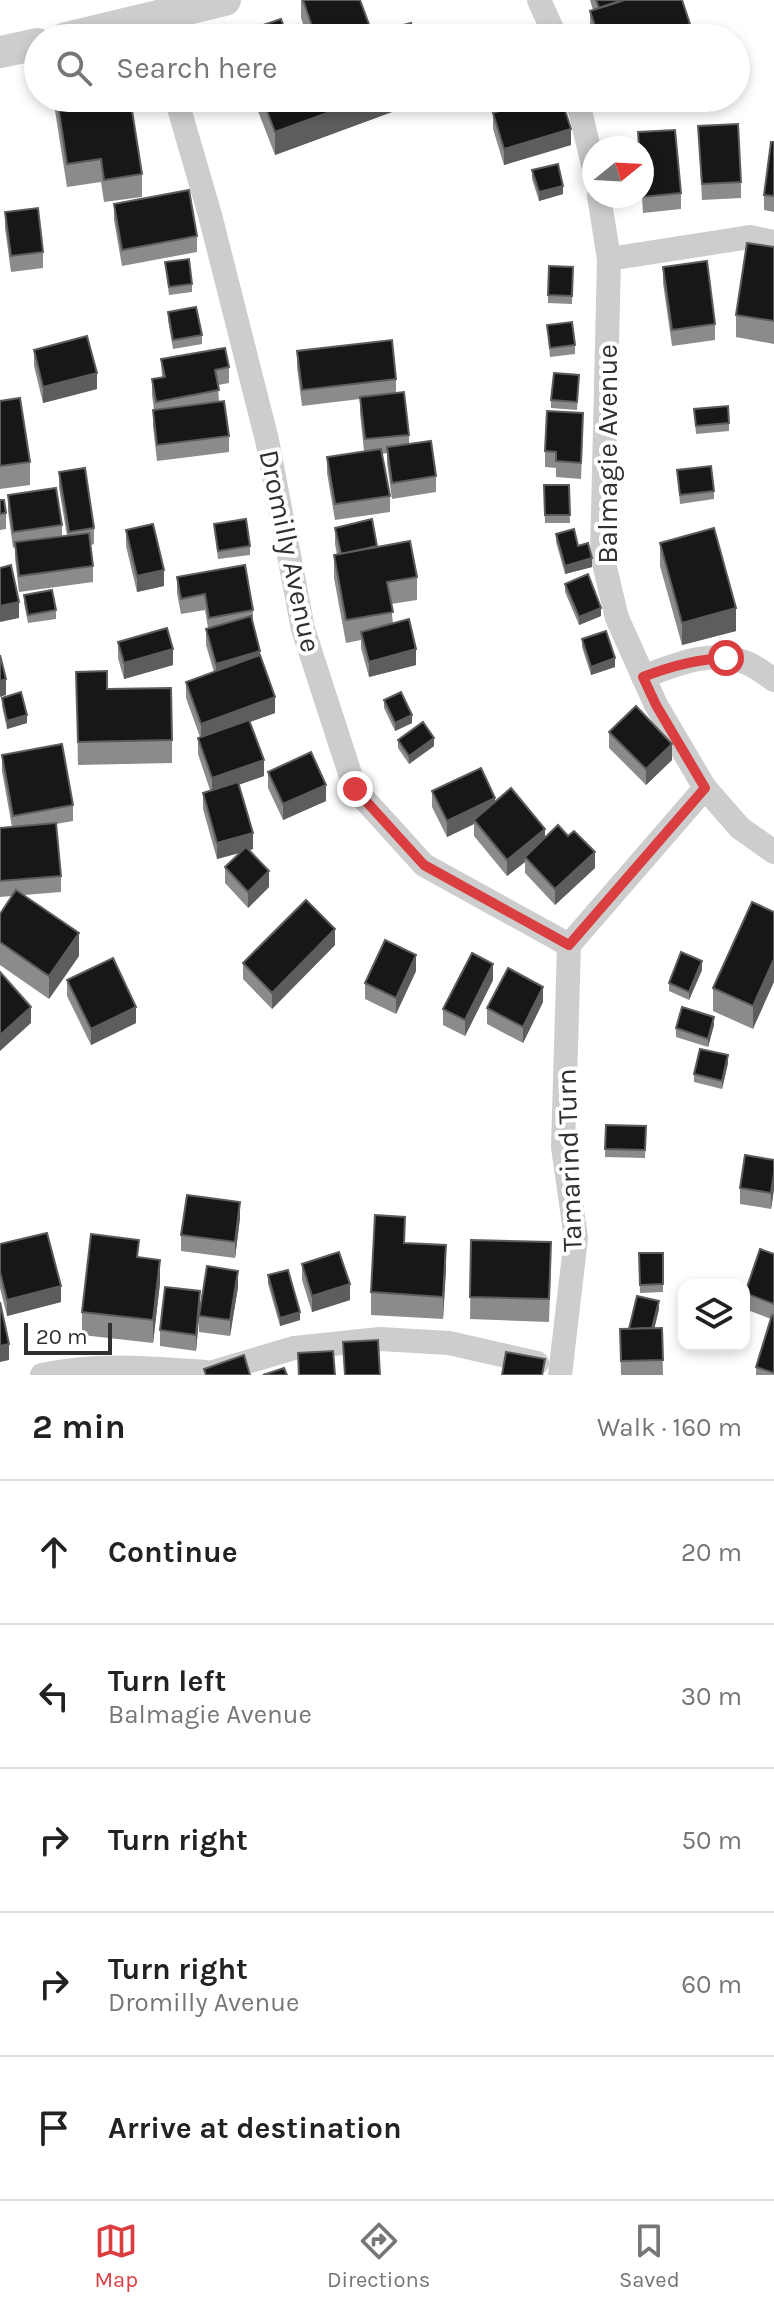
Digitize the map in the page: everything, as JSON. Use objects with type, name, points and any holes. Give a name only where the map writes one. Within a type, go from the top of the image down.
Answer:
[{"type":"street","points":[[167,24],[225,0]]},
{"type":"street","points":[[539,0],[550,24]]},
{"type":"street","points":[[0,52],[24,47]]},
{"type":"street","name":"Dromilly Avenue","points":[[180,112],[210,215],[267,440],[303,629],[355,789],[424,865],[569,945]]},
{"type":"street","points":[[580,112],[586,136]]},
{"type":"street","name":"Balmagie Avenue","points":[[601,208],[609,259],[602,555],[617,618],[656,705],[705,788],[740,828],[774,852]]},
{"type":"street","points":[[609,259],[750,237],[774,242]]},
{"type":"street","points":[[643,677],[674,665],[726,658],[746,662],[774,680]]},
{"type":"street","points":[[569,945],[705,788]]},
{"type":"street","name":"Tamarind Turn","points":[[561,1372],[576,1238],[563,1147],[569,945]]},
{"type":"street","points":[[42,1375],[78,1368],[122,1366],[204,1374],[294,1348],[380,1339],[449,1343],[561,1372]]},
{"type":"building","points":[[303,0],[360,0],[369,24],[311,24]]},
{"type":"building","points":[[596,0],[622,0],[599,8]]},
{"type":"building","points":[[625,0],[682,0],[690,24],[594,24],[590,11]]},
{"type":"building","points":[[281,19],[283,24],[266,24]]},
{"type":"building","points":[[59,112],[132,112],[142,174],[104,180],[101,159],[67,164]]},
{"type":"building","points":[[267,112],[330,112],[275,132]]},
{"type":"building","points":[[566,112],[571,129],[504,149],[493,113]]},
{"type":"building","points":[[738,124],[741,182],[702,184],[698,126]]},
{"type":"building","points":[[675,130],[681,193],[654,196],[654,136],[638,136],[638,132]]},
{"type":"building","points":[[771,142],[774,142],[774,196],[764,195]]},
{"type":"building","points":[[558,164],[563,186],[539,192],[532,170]]},
{"type":"building","points":[[189,190],[197,236],[122,250],[114,204]]},
{"type":"building","points":[[38,208],[43,252],[11,256],[5,212]]},
{"type":"building","points":[[747,243],[774,247],[774,321],[736,315]]},
{"type":"building","points":[[189,259],[192,284],[169,287],[165,262]]},
{"type":"building","points":[[707,261],[715,324],[672,330],[663,267]]},
{"type":"building","points":[[549,266],[573,267],[572,296],[548,295]]},
{"type":"building","points":[[196,307],[202,335],[173,340],[168,312]]},
{"type":"building","points":[[572,322],[575,345],[550,348],[547,325]]},
{"type":"building","points":[[87,336],[97,373],[43,387],[34,350]]},
{"type":"building","points":[[392,340],[396,379],[302,390],[297,351]]},
{"type":"building","points":[[225,348],[229,367],[215,370],[219,390],[156,402],[152,379],[165,377],[161,359]]},
{"type":"building","points":[[554,373],[579,375],[577,402],[551,400]]},
{"type":"building","points":[[404,392],[409,435],[365,439],[360,397]]},
{"type":"building","points":[[20,398],[30,462],[0,466],[0,401]]},
{"type":"building","points":[[224,401],[229,436],[157,445],[153,410]]},
{"type":"building","points":[[728,406],[729,423],[696,426],[694,409]]},
{"type":"building","points":[[547,411],[583,413],[581,463],[556,461],[556,452],[545,451]]},
{"type":"building","points":[[431,441],[436,476],[392,483],[387,447]]},
{"type":"building","points":[[381,449],[390,496],[335,504],[327,457]]},
{"type":"building","points":[[711,466],[714,491],[680,495],[677,470]]},
{"type":"building","points":[[85,468],[94,528],[69,532],[59,472]]},
{"type":"building","points":[[544,485],[569,485],[570,515],[545,515]]},
{"type":"building","points":[[56,488],[62,525],[13,532],[8,495]]},
{"type":"building","points":[[0,500],[4,500],[6,513],[0,514]]},
{"type":"building","points":[[246,519],[250,546],[218,551],[214,524]]},
{"type":"building","points":[[372,519],[377,546],[341,554],[335,528]]},
{"type":"building","points":[[153,524],[164,570],[137,576],[126,530]]},
{"type":"building","points":[[714,528],[736,608],[682,623],[660,543]]},
{"type":"building","points":[[574,529],[578,546],[588,543],[592,558],[565,566],[556,534]]},
{"type":"building","points":[[89,533],[93,566],[19,576],[15,542]]},
{"type":"building","points":[[410,541],[417,577],[387,582],[393,612],[346,620],[334,555]]},
{"type":"building","points":[[11,565],[19,602],[0,606],[0,568]]},
{"type":"building","points":[[245,565],[253,610],[209,618],[205,594],[181,599],[177,577]]},
{"type":"building","points":[[588,574],[601,608],[579,617],[565,584]]},
{"type":"building","points":[[52,590],[56,610],[28,615],[24,595]]},
{"type":"building","points":[[251,616],[260,651],[216,664],[206,629]]},
{"type":"building","points":[[409,619],[416,649],[369,662],[361,632]]},
{"type":"building","points":[[167,628],[173,649],[124,663],[118,642]]},
{"type":"building","points":[[606,631],[615,658],[591,667],[582,639]]},
{"type":"building","points":[[0,655],[6,679],[0,681]]},
{"type":"building","points":[[260,655],[275,697],[201,724],[186,682]]},
{"type":"building","points":[[107,671],[107,689],[171,688],[172,740],[78,742],[76,672]]},
{"type":"building","points":[[21,692],[27,715],[7,721],[2,698]]},
{"type":"building","points":[[401,692],[412,715],[395,723],[384,700]]},
{"type":"building","points":[[636,706],[672,744],[646,769],[609,732]]},
{"type":"building","points":[[249,720],[264,760],[212,778],[198,738]]},
{"type":"building","points":[[423,722],[434,738],[409,756],[398,740]]},
{"type":"building","points":[[62,744],[73,805],[13,816],[2,755]]},
{"type":"building","points":[[311,752],[326,785],[283,804],[268,772]]},
{"type":"building","points":[[481,768],[495,798],[447,821],[432,791]]},
{"type":"building","points":[[238,782],[253,833],[217,843],[203,793]]},
{"type":"building","points":[[511,788],[545,829],[507,860],[474,820]]},
{"type":"building","points":[[56,823],[61,876],[0,881],[0,828]]},
{"type":"building","points":[[558,825],[568,836],[574,831],[595,852],[555,889],[525,857]]},
{"type":"building","points":[[246,847],[269,871],[248,892],[225,867]]},
{"type":"building","points":[[16,890],[79,933],[49,976],[0,942],[0,914]]},
{"type":"building","points":[[306,900],[335,929],[272,993],[243,963]]},
{"type":"building","points":[[752,902],[774,912],[774,959],[753,1006],[713,988]]},
{"type":"building","points":[[385,940],[416,955],[396,998],[365,983]]},
{"type":"building","points":[[681,952],[702,961],[689,992],[669,983]]},
{"type":"building","points":[[472,953],[493,964],[465,1020],[443,1009]]},
{"type":"building","points":[[113,958],[136,1007],[91,1029],[67,980]]},
{"type":"building","points":[[508,968],[543,987],[523,1027],[487,1008]]},
{"type":"building","points":[[0,972],[31,1007],[0,1035]]},
{"type":"building","points":[[682,1007],[714,1017],[708,1039],[676,1028]]},
{"type":"building","points":[[700,1049],[728,1055],[722,1081],[694,1074]]},
{"type":"building","points":[[606,1125],[646,1126],[645,1150],[605,1149]]},
{"type":"building","points":[[745,1155],[774,1160],[771,1193],[740,1188]]},
{"type":"building","points":[[187,1195],[240,1202],[235,1242],[181,1235]]},
{"type":"building","points":[[375,1215],[405,1217],[404,1243],[446,1245],[443,1297],[371,1292]]},
{"type":"building","points":[[47,1233],[61,1286],[7,1300],[0,1272],[0,1244]]},
{"type":"building","points":[[91,1234],[139,1240],[137,1257],[160,1260],[153,1320],[82,1312]]},
{"type":"building","points":[[471,1240],[551,1242],[549,1299],[470,1297]]},
{"type":"building","points":[[760,1249],[774,1254],[774,1304],[750,1295],[750,1279]]},
{"type":"building","points":[[339,1252],[350,1284],[312,1296],[302,1264]]},
{"type":"building","points":[[639,1253],[663,1253],[663,1284],[640,1285]]},
{"type":"building","points":[[207,1266],[238,1271],[230,1320],[199,1316]]},
{"type":"building","points":[[288,1270],[300,1312],[280,1318],[268,1275]]},
{"type":"building","points":[[165,1287],[200,1291],[196,1335],[160,1330]]},
{"type":"building","points":[[637,1296],[659,1301],[652,1328],[629,1329]]},
{"type":"building","points":[[0,1302],[9,1344],[0,1346]]},
{"type":"building","points":[[774,1316],[774,1373],[756,1367]]},
{"type":"building","points":[[662,1328],[663,1360],[621,1361],[620,1329]]},
{"type":"building","points":[[378,1340],[380,1375],[345,1375],[343,1342]]},
{"type":"building","points":[[333,1351],[335,1375],[299,1375],[298,1353]]},
{"type":"building","points":[[506,1352],[545,1359],[542,1375],[502,1375]]},
{"type":"building","points":[[244,1355],[250,1375],[206,1375],[204,1369]]},
{"type":"building","points":[[284,1368],[287,1375],[263,1375]]},
{"type":"route","points":[[355,789],[424,865],[569,945],[705,788],[643,677],[674,665],[726,658]]}]
